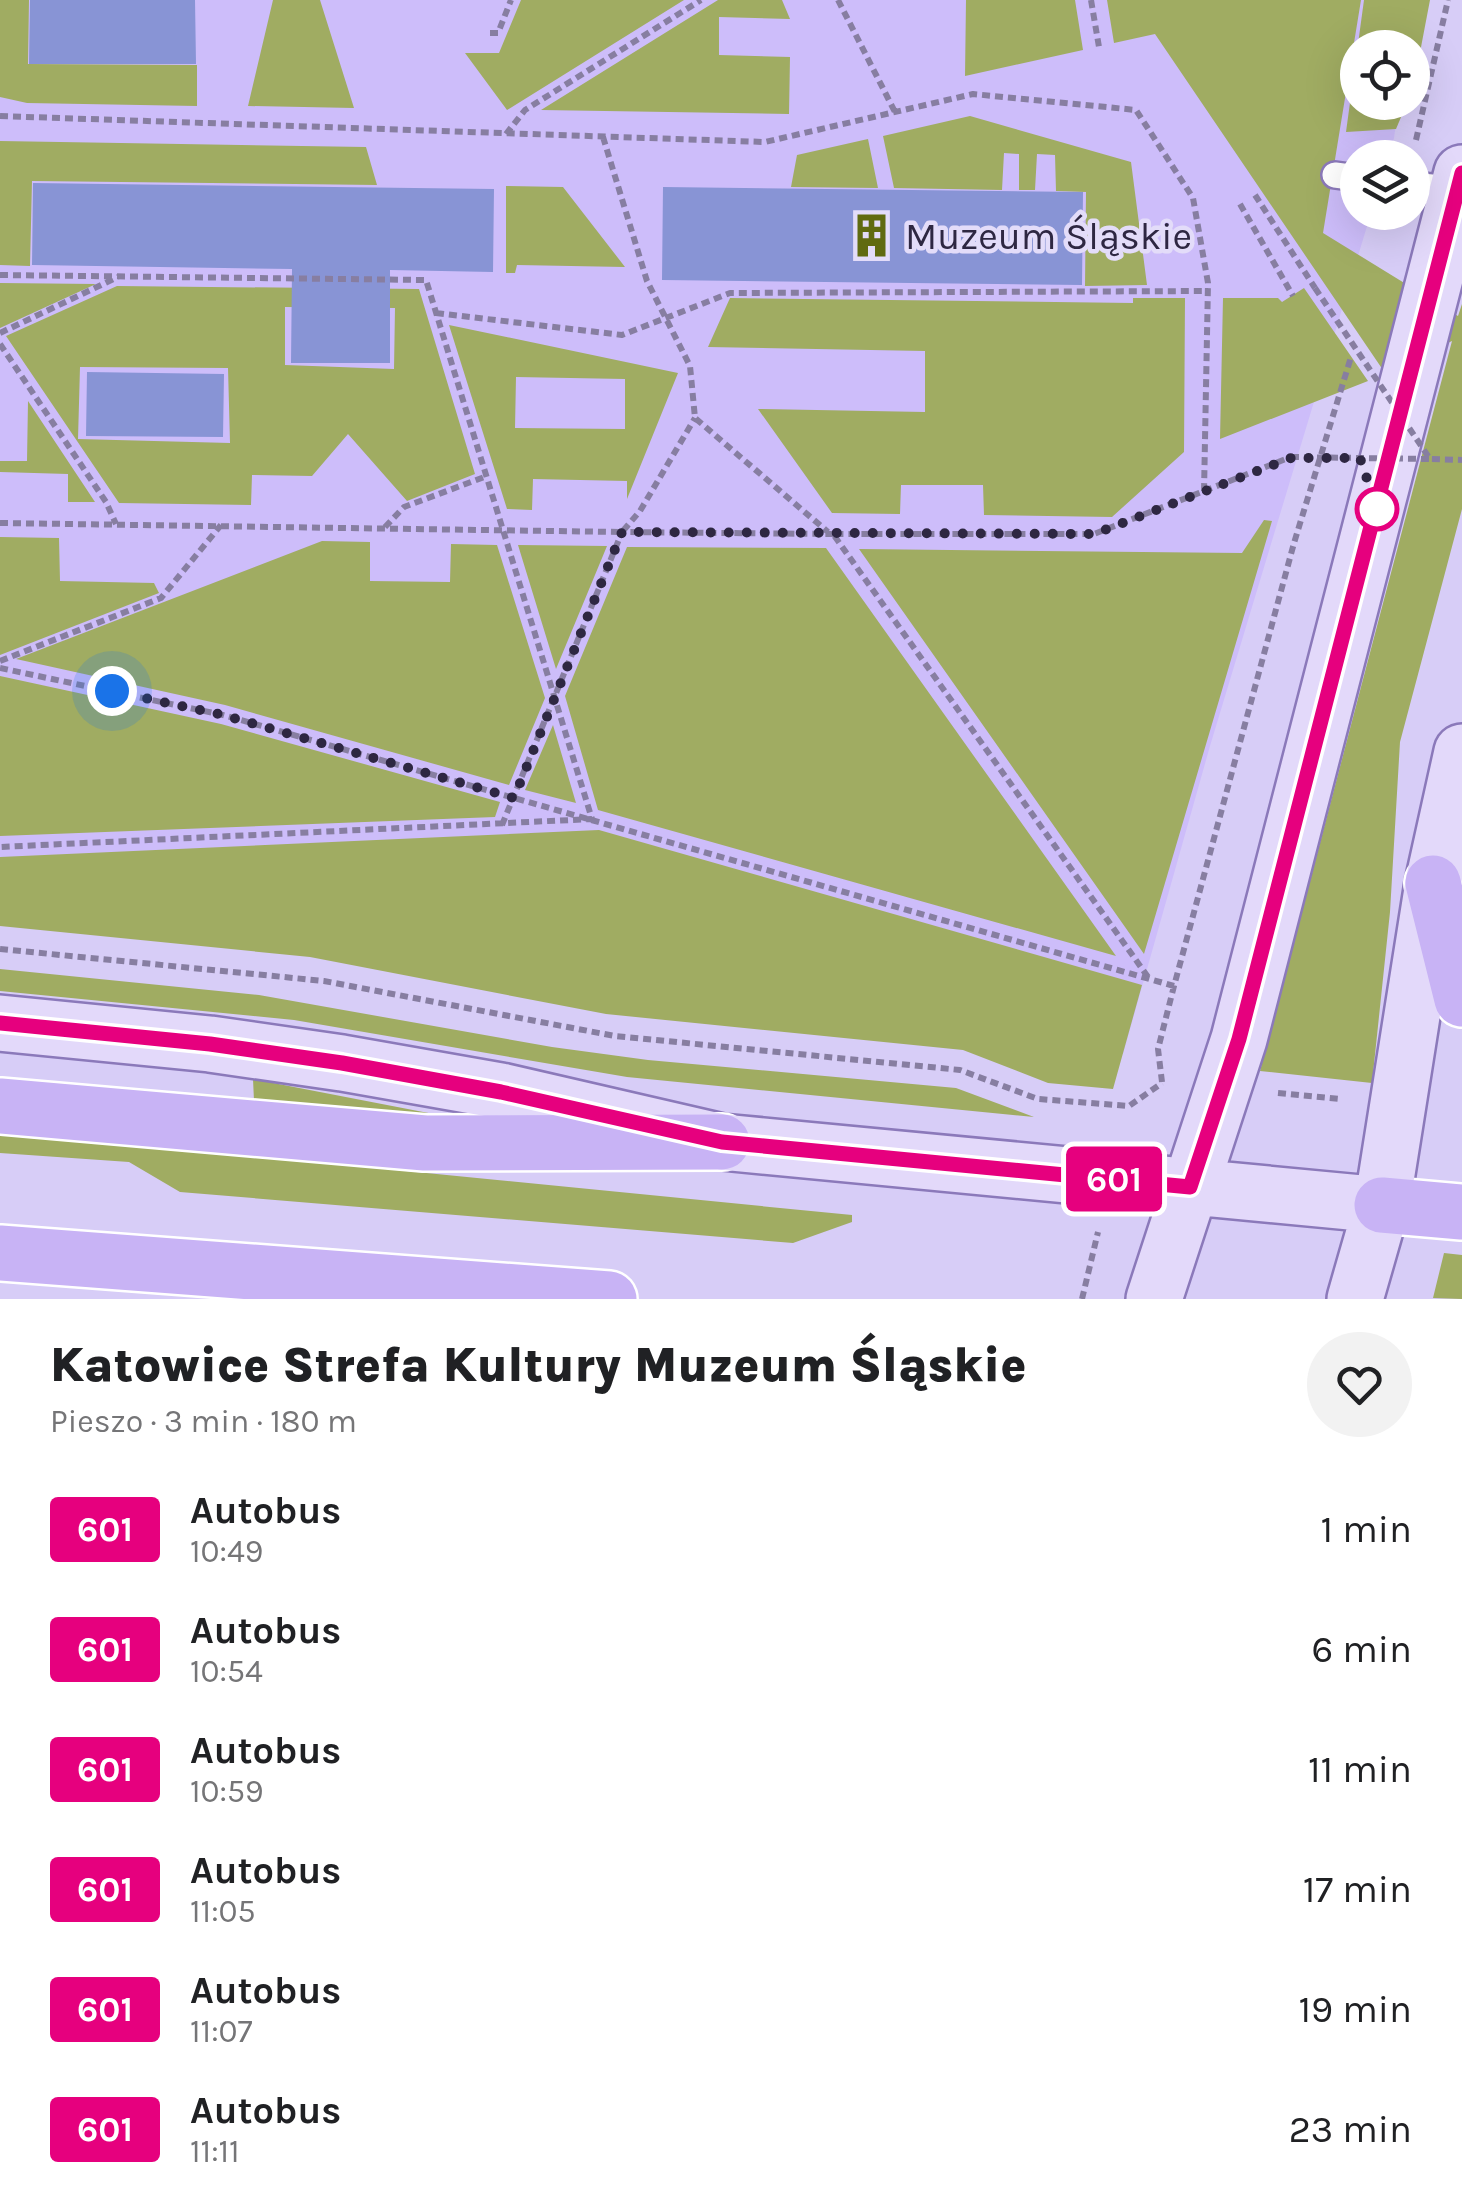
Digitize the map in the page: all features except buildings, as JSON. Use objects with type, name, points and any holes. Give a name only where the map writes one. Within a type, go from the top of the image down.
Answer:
[{"type":"main road","points":[[1433,883],[1462,999]]},
{"type":"main road","points":[[0,1106],[424,1143],[722,1142]]},
{"type":"main road","points":[[1382,1206],[1462,1212]]},
{"type":"main road","points":[[0,1253],[609,1299]]},
{"type":"street","points":[[1158,1282],[1239,1039],[1449,184]]},
{"type":"street","points":[[1357,1290],[1382,1206],[1433,883],[1462,752]]},
{"type":"street","points":[[0,1023],[210,1044],[342,1063],[501,1092],[722,1142],[1382,1206]]},
{"type":"path","points":[[490,33],[498,33],[511,0]]},
{"type":"path","points":[[506,134],[525,110],[701,0]]},
{"type":"path","points":[[838,0],[895,112]]},
{"type":"path","points":[[1091,0],[1098,46]]},
{"type":"path","points":[[1416,140],[1448,0]]},
{"type":"path","points":[[0,116],[765,142],[973,94],[1136,110],[1193,198],[1208,291],[1204,492]]},
{"type":"path","points":[[502,825],[622,532],[640,511],[695,418],[690,366],[647,281],[603,136]]},
{"type":"path","points":[[1255,195],[1430,459]]},
{"type":"path","points":[[1240,204],[1292,296]]},
{"type":"path","points":[[0,275],[426,280],[592,818]]},
{"type":"path","points":[[0,333],[120,276]]},
{"type":"path","points":[[436,313],[622,335],[730,293],[1208,291]]},
{"type":"path","points":[[1162,1082],[1158,1049],[1174,986],[1294,543],[1361,326]]},
{"type":"path","points":[[0,344],[106,502],[116,524]]},
{"type":"path","points":[[695,418],[831,533],[1149,978]]},
{"type":"path","points":[[0,523],[1094,534],[1291,458],[1462,460]]},
{"type":"path","points":[[384,527],[404,507],[486,476]]},
{"type":"path","points":[[0,664],[160,598],[221,526]]},
{"type":"path","points":[[0,664],[223,715],[1174,986]]},
{"type":"path","points":[[0,847],[592,818]]},
{"type":"path","points":[[0,949],[324,981],[575,1030],[960,1070],[1038,1099],[1129,1106]]},
{"type":"path","points":[[1259,1092],[1350,1100]]},
{"type":"path","points":[[1082,1299],[1094,1248]]},
{"type":"shaded area","points":[[0,0],[1416,0],[1380,30],[1340,30],[1340,120],[1397,120],[1394,138],[1340,140],[1340,230],[1366,230],[1210,746],[1123,1054],[663,1013],[241,941],[0,921]]},
{"type":"green space","points":[[0,0],[29,0],[28,64],[197,65],[197,106],[27,103],[0,97]]},
{"type":"green space","points":[[273,0],[320,0],[354,108],[248,106]]},
{"type":"green space","points":[[521,0],[684,0],[507,110],[465,53],[499,53]]},
{"type":"green space","points":[[718,0],[782,0],[790,19],[719,17],[719,55],[790,57],[789,114],[541,110]]},
{"type":"green space","points":[[966,0],[1075,0],[1083,50],[965,76]]},
{"type":"green space","points":[[1107,0],[1361,0],[1356,30],[1340,30],[1341,120],[1323,233],[1458,316],[1462,304],[1462,509],[1400,742],[1390,912],[1372,1083],[1260,1071],[1452,341],[1385,373],[1155,34],[1114,43]]},
{"type":"green space","points":[[1364,0],[1430,0],[1424,30],[1360,30]]},
{"type":"green space","points":[[970,116],[1131,162],[1147,285],[1085,286],[1086,192],[1056,191],[1055,155],[1037,154],[1035,190],[1019,190],[1019,154],[1004,153],[1002,190],[894,188],[883,136]]},
{"type":"green space","points":[[1348,120],[1400,120],[1396,129],[1346,132]]},
{"type":"green space","points":[[868,139],[878,188],[791,187],[797,155]]},
{"type":"green space","points":[[0,141],[366,147],[377,185],[32,181],[30,266],[0,265]]},
{"type":"green space","points":[[506,186],[563,187],[625,267],[517,265],[515,273],[506,273]]},
{"type":"green space","points":[[0,283],[96,284],[0,328]]},
{"type":"green space","points":[[117,286],[419,289],[475,474],[407,501],[348,434],[312,476],[252,475],[251,505],[119,503],[6,336]],"holes":[[[285,307],[395,308],[394,369],[285,365]],[[80,367],[228,368],[230,443],[78,439]]]},
{"type":"green space","points":[[1304,288],[1368,381],[1220,439],[1223,298],[1278,298],[1282,302]]},
{"type":"green space","points":[[730,298],[1133,303],[1133,298],[1185,298],[1184,452],[1112,517],[984,515],[983,485],[901,485],[900,514],[832,513],[758,409],[925,412],[925,351],[708,347]]},
{"type":"green space","points":[[449,325],[678,373],[627,499],[627,481],[533,479],[532,510],[507,509]],"holes":[[[516,377],[625,379],[625,429],[515,428]]]},
{"type":"green space","points":[[28,401],[95,502],[68,502],[68,474],[0,472],[0,461],[27,461]]},
{"type":"green space","points":[[1264,520],[1272,521],[1144,954],[859,549],[1242,553]]},
{"type":"green space","points":[[0,537],[59,538],[60,581],[154,583],[159,593],[0,655]]},
{"type":"green space","points":[[322,541],[370,542],[370,581],[450,582],[451,544],[497,545],[545,698],[509,785],[225,705],[16,659]]},
{"type":"green space","points":[[518,545],[607,546],[556,669]]},
{"type":"green space","points":[[627,547],[826,548],[1116,956],[598,810],[565,696]]},
{"type":"green space","points":[[0,676],[221,724],[500,802],[495,817],[0,836]]},
{"type":"green space","points":[[553,725],[576,803],[525,790]]},
{"type":"green space","points":[[599,830],[1142,985],[1113,1089],[1048,1083],[963,1050],[606,1014],[310,957],[0,926],[0,857]]},
{"type":"green space","points":[[0,969],[259,995],[648,1060],[956,1088],[1034,1117],[627,1077],[294,1020],[0,991]]},
{"type":"green space","points":[[253,1079],[449,1117],[254,1101]]},
{"type":"green space","points":[[0,1131],[852,1215],[852,1222],[793,1243],[180,1192],[129,1162],[0,1153]]},
{"type":"green space","points":[[1444,1253],[1462,1255],[1462,1299],[1433,1298]]},
{"type":"bus line","name":"601","points":[[0,1023],[210,1044],[342,1063],[501,1092],[722,1142],[1190,1187],[1239,1039],[1462,173]]},
{"type":"place","name":"Muzeum Śląskie","points":[[872,236]]},
{"type":"route","points":[[112,691],[223,715],[514,798],[622,532],[1094,534],[1291,458],[1360,458],[1377,509]]}]
